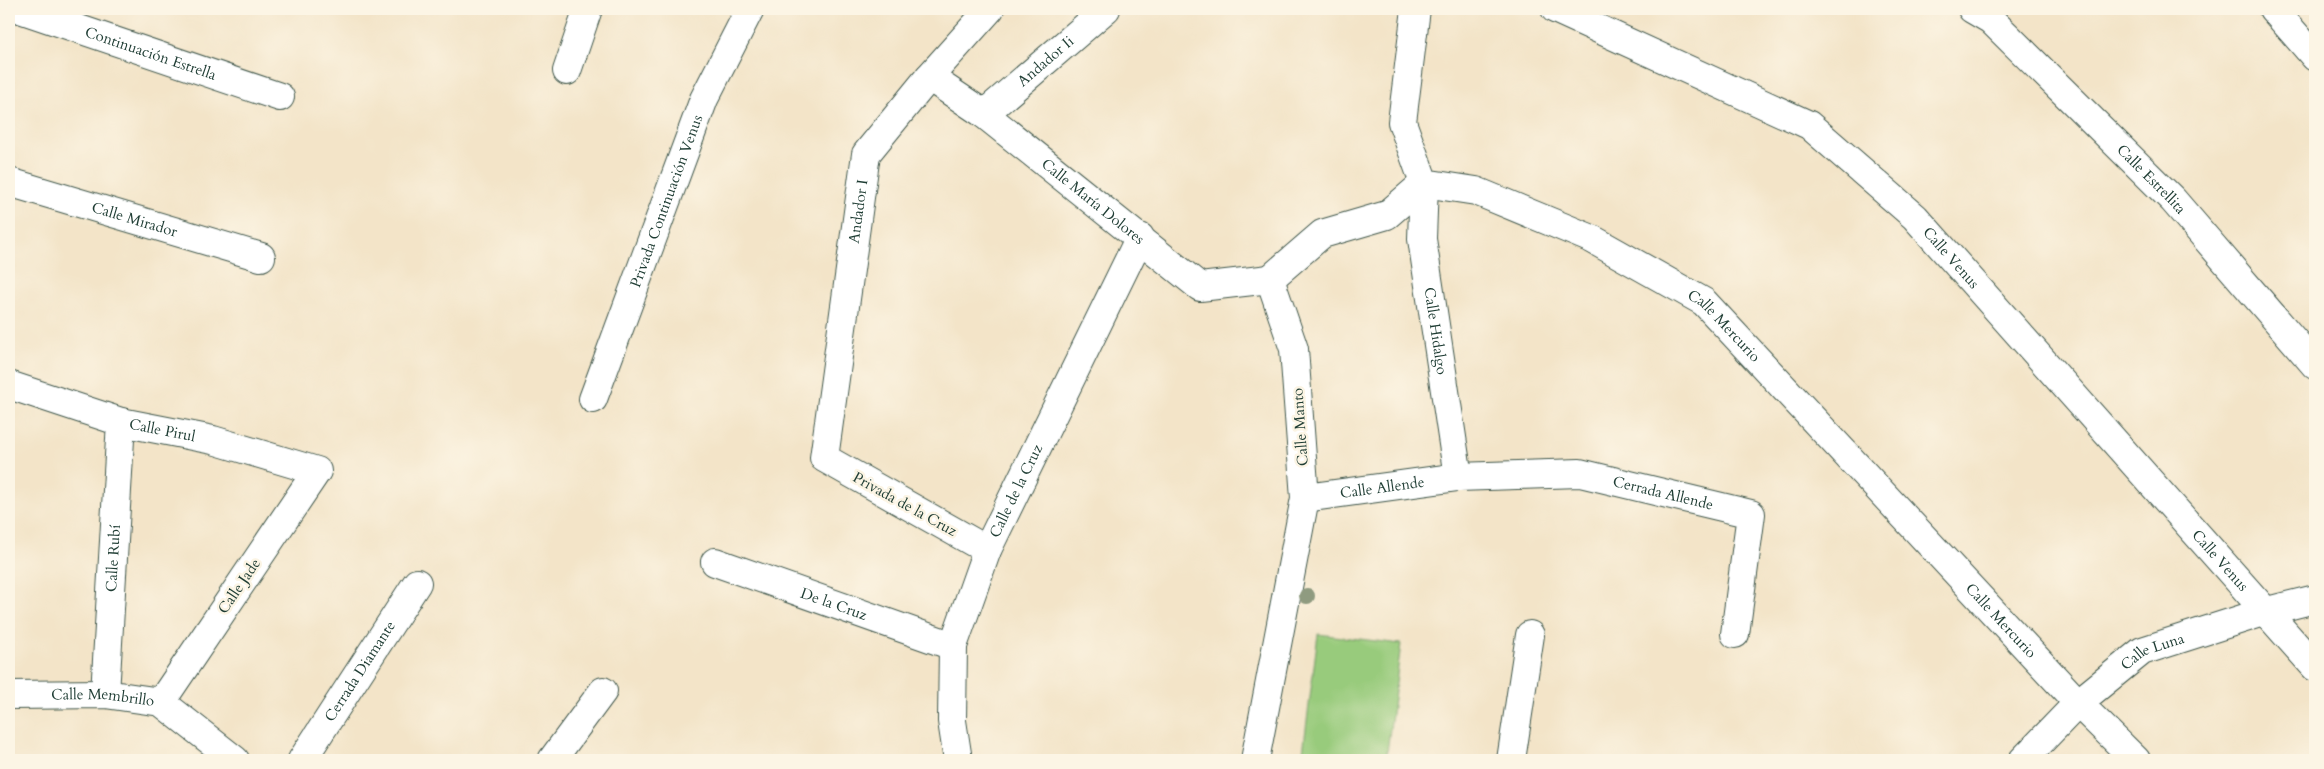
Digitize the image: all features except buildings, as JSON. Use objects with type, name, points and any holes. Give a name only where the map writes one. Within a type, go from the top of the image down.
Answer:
[{"type":"street","name":"Continuación Estrella","points":[[20,9],[280,97]]},
{"type":"street","points":[[567,71],[588,9]]},
{"type":"street","name":"Privada Continuación Venus","points":[[593,399],[704,98],[750,9]]},
{"type":"street","name":"Andador I","points":[[824,458],[866,154],[929,77],[990,9]]},
{"type":"street","name":"Andador Ii","points":[[984,114],[1106,9]]},
{"type":"street","points":[[1270,279],[1322,234],[1386,215],[1424,183],[1402,122],[1416,9]]},
{"type":"street","name":"Calle Venus","points":[[1555,9],[1809,125],[1915,217],[2315,667]]},
{"type":"street","name":"Calle Estrellita","points":[[1972,9],[1991,20],[2173,200],[2315,365]]},
{"type":"street","points":[[2273,9],[2315,57]]},
{"type":"street","name":"Calle María Dolores","points":[[929,77],[984,114],[1140,237],[1200,287],[1270,279]]},
{"type":"street","name":"Calle Mirador","points":[[9,182],[261,257]]},
{"type":"street","name":"Calle Hidalgo","points":[[1424,183],[1422,239],[1458,477]]},
{"type":"street","name":"Calle Mercurio","points":[[1424,183],[1476,191],[1592,239],[1704,302],[2078,703],[2136,760]]},
{"type":"street","name":"Calle de la Cruz","points":[[958,760],[952,721],[952,646],[987,550],[1140,237]]},
{"type":"street","name":"Calle Manto","points":[[1255,760],[1305,498],[1294,349],[1270,279]]},
{"type":"street","name":"Calle Pirul","points":[[9,385],[121,422],[213,440],[317,471]]},
{"type":"street","name":"Calle Rubí","points":[[105,694],[121,422]]},
{"type":"street","name":"Privada de la Cruz","points":[[824,458],[987,550]]},
{"type":"street","name":"Calle Jade","points":[[161,702],[317,471]]},
{"type":"street","name":"Cerrada Allende","points":[[1458,477],[1580,473],[1751,514],[1735,634]]},
{"type":"street","name":"Calle Allende","points":[[1305,498],[1458,477]]},
{"type":"street","name":"De la Cruz","points":[[715,562],[952,646]]},
{"type":"street","name":"Cerrada Diamante","points":[[302,760],[417,583]]},
{"type":"street","name":"Calle Luna","points":[[2023,760],[2078,703],[2142,651],[2267,611],[2315,598]]},
{"type":"street","points":[[1511,760],[1530,635]]},
{"type":"street","points":[[552,760],[602,691]]},
{"type":"street","name":"Calle Membrillo","points":[[9,695],[105,694],[161,702],[235,760]]},
{"type":"green space","points":[[1318,634],[1401,644],[1386,760],[1302,760]]}]
